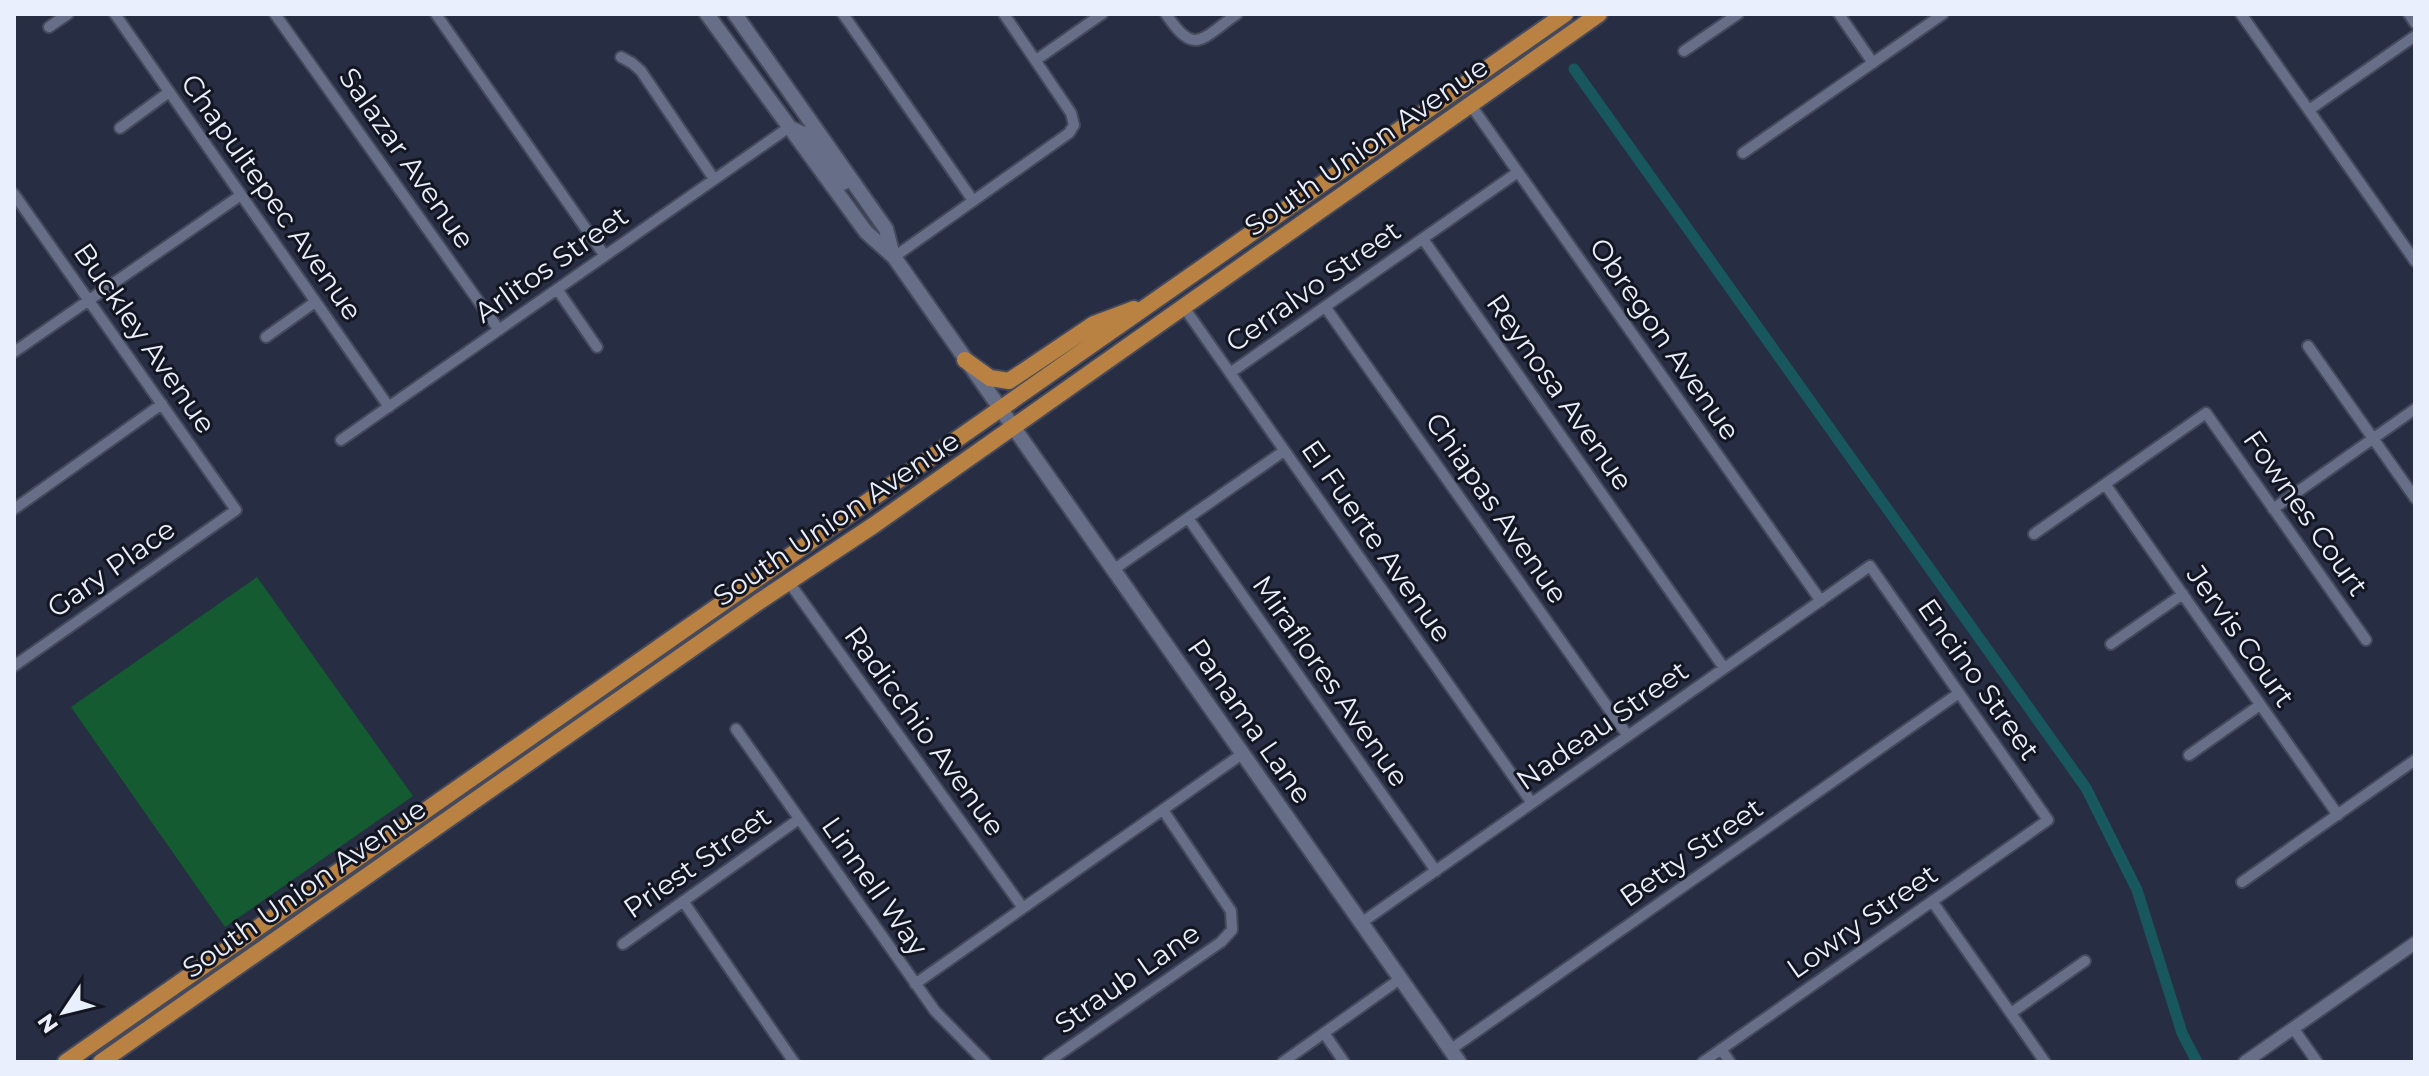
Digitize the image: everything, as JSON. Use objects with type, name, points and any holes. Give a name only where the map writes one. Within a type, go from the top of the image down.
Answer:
[{"type":"main road","points":[[707,14],[866,232],[894,257]]},
{"type":"main road","points":[[735,14],[882,223],[894,257]]},
{"type":"main road","name":"South Union Avenue","points":[[66,1062],[1565,14]]},
{"type":"main road","name":"South Union Avenue","points":[[101,1062],[788,581],[918,494],[1599,14]]},
{"type":"main road","points":[[788,128],[806,135],[857,203],[882,223]]},
{"type":"main road","name":"Panama Lane","points":[[894,257],[1454,1056]]},
{"type":"main road","points":[[1118,353],[1138,326],[1189,288],[1193,281],[1190,276]]},
{"type":"main road","points":[[965,360],[990,378],[1009,381],[1094,324],[1147,306]]},
{"type":"main road","points":[[1013,427],[1015,418],[1025,405],[1102,350],[1117,327]]},
{"type":"main road","points":[[918,494],[946,462],[999,421],[1000,409]]},
{"type":"main road","points":[[487,791],[494,775],[558,729],[562,716]]},
{"type":"main road","points":[[394,857],[397,842],[453,803],[455,791]]},
{"type":"street","points":[[49,27],[68,14]]},
{"type":"street","name":"Chapultepec Avenue","points":[[115,14],[389,407]]},
{"type":"street","name":"Salazar Avenue","points":[[275,14],[499,330]]},
{"type":"street","points":[[436,14],[605,256]]},
{"type":"street","points":[[843,14],[972,199]]},
{"type":"street","points":[[894,257],[1069,133],[1074,125],[1071,113],[1004,14]]},
{"type":"street","points":[[1036,60],[1102,14]]},
{"type":"street","points":[[1166,14],[1179,34],[1189,41],[1198,41],[1237,14]]},
{"type":"street","points":[[1684,51],[1738,14]]},
{"type":"street","points":[[1839,14],[1873,63]]},
{"type":"street","points":[[1743,153],[1943,14]]},
{"type":"street","points":[[2241,14],[2415,261]]},
{"type":"street","points":[[2409,14],[2415,23]]},
{"type":"street","points":[[2309,110],[2415,36]]},
{"type":"street","points":[[621,57],[641,71],[714,179]]},
{"type":"street","points":[[120,128],[169,92]]},
{"type":"street","name":"Obregon Avenue","points":[[1470,104],[1821,601]]},
{"type":"street","name":"Arlitos Street","points":[[341,440],[788,128]]},
{"type":"street","points":[[1423,239],[1518,172]]},
{"type":"street","points":[[14,352],[241,195]]},
{"type":"street","name":"Buckley Avenue","points":[[15,197],[236,510]]},
{"type":"street","name":"Cerralvo Street","points":[[1230,373],[1423,239]]},
{"type":"street","name":"Reynosa Avenue","points":[[1423,239],[1724,668]]},
{"type":"street","points":[[557,289],[597,347]]},
{"type":"street","points":[[266,337],[315,302]]},
{"type":"street","name":"El Fuerte Avenue","points":[[1183,306],[1532,803]]},
{"type":"street","name":"Chiapas Avenue","points":[[1326,308],[1628,736]]},
{"type":"street","points":[[2308,346],[2415,498]]},
{"type":"street","points":[[14,509],[162,404]]},
{"type":"street","points":[[2273,509],[2415,409]]},
{"type":"street","name":"Fownes Court","points":[[2105,484],[2206,413],[2366,640]]},
{"type":"street","points":[[1113,570],[1284,451]]},
{"type":"street","points":[[2034,534],[2105,484]]},
{"type":"street","name":"Jervis Court","points":[[2105,484],[2338,815]]},
{"type":"street","name":"Gary Place","points":[[14,666],[236,510]]},
{"type":"street","name":"Miraflores Avenue","points":[[1188,518],[1436,871]]},
{"type":"street","name":"Nadeau Street","points":[[1361,923],[1870,566]]},
{"type":"street","name":"Encino Street","points":[[1870,566],[2048,820]]},
{"type":"street","name":"Radicchio Avenue","points":[[788,581],[1023,908]]},
{"type":"street","points":[[2111,644],[2183,594]]},
{"type":"street","name":"Betty Street","points":[[1454,1056],[1959,693]]},
{"type":"street","points":[[2189,755],[2260,705]]},
{"type":"street","name":"Linnell Way","points":[[736,729],[935,1011],[985,1062]]},
{"type":"street","points":[[915,984],[1242,754]]},
{"type":"street","points":[[2242,882],[2415,760]]},
{"type":"street","name":"Straub Lane","points":[[1048,1062],[1221,942],[1232,930],[1231,911],[1163,810]]},
{"type":"street","name":"Priest Street","points":[[623,944],[799,819]]},
{"type":"street","name":"Lowry Street","points":[[1703,1062],[2048,820]]},
{"type":"street","points":[[683,901],[794,1062]]},
{"type":"street","points":[[1932,901],[2045,1062]]},
{"type":"street","points":[[2245,1062],[2413,949]]},
{"type":"street","points":[[2011,1013],[2085,961]]},
{"type":"street","points":[[1283,1062],[1400,979]]},
{"type":"street","points":[[2293,1028],[2317,1062]]},
{"type":"street","points":[[1324,1033],[1344,1062]]},
{"type":"street","points":[[1721,1049],[1730,1062]]},
{"type":"green space","points":[[257,577],[413,796],[225,927],[71,707]]},
{"type":"waterway","points":[[1574,69],[2086,788],[2137,890],[2182,1033],[2197,1062]]}]
